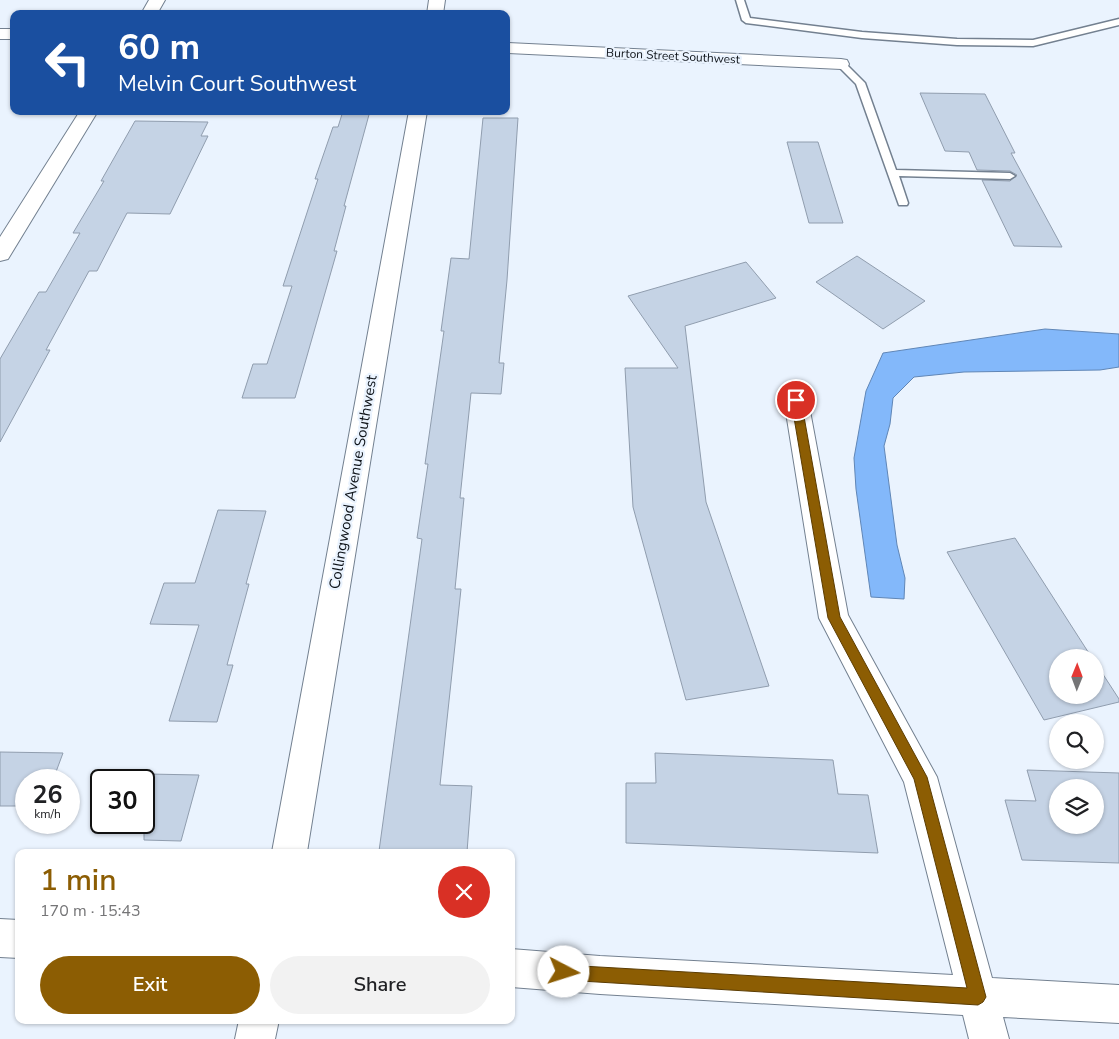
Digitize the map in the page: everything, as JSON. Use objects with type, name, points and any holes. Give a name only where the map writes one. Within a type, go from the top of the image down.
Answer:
[{"type":"street","name":"Burton Street Southwest","points":[[510,48],[841,64]]},
{"type":"street","points":[[0,254],[87,115]]},
{"type":"street","name":"Collingwood Avenue Southwest","points":[[289,849],[417,115]]},
{"type":"street","points":[[796,400],[834,618],[920,777],[989,1039]]},
{"type":"street","points":[[0,938],[15,939]]},
{"type":"street","points":[[515,968],[610,976],[1119,1004]]},
{"type":"street","points":[[255,1039],[258,1024]]},
{"type":"lane","points":[[740,0],[746,20],[862,35],[957,42],[1033,43],[1119,22]]},
{"type":"lane","points":[[841,64],[860,83],[902,203]]},
{"type":"lane","points":[[892,173],[1010,176]]},
{"type":"water","points":[[1045,329],[1119,334],[1119,367],[1100,370],[964,372],[914,377],[893,398],[890,424],[884,446],[897,545],[905,578],[904,599],[871,597],[856,489],[854,458],[866,391],[883,353]]},
{"type":"building","points":[[920,93],[985,94],[1015,153],[1011,153],[1062,247],[1014,246],[982,180],[1010,181],[1017,175],[1010,171],[977,170],[969,152],[945,151]]},
{"type":"building","points":[[342,115],[369,115],[344,206],[346,206],[334,251],[337,251],[295,398],[242,398],[253,364],[267,364],[292,286],[283,286],[318,179],[315,179],[333,127],[338,127]]},
{"type":"building","points":[[483,118],[518,118],[507,280],[499,363],[504,363],[501,394],[471,393],[460,498],[464,498],[455,589],[461,589],[440,785],[472,786],[467,849],[379,849],[422,539],[417,538],[428,464],[425,464],[444,331],[441,331],[451,258],[469,259]]},
{"type":"building","points":[[135,121],[208,122],[201,136],[208,136],[170,214],[127,213],[97,271],[89,271],[46,350],[50,350],[0,442],[0,359],[39,292],[46,292],[80,233],[73,233],[104,181],[101,181]]},
{"type":"building","points":[[787,142],[818,142],[843,223],[809,223]]},
{"type":"building","points":[[857,256],[925,301],[883,329],[816,282]]},
{"type":"building","points":[[746,262],[776,298],[685,326],[706,502],[769,686],[686,700],[633,507],[625,368],[678,368],[628,296]]},
{"type":"building","points":[[218,510],[266,511],[227,665],[233,665],[217,722],[169,721],[199,625],[150,624],[164,583],[195,583]]},
{"type":"building","points":[[1015,538],[1086,649],[1049,649],[1049,704],[1104,704],[1104,676],[1119,702],[1069,714],[1049,714],[1049,719],[1044,720],[947,552]]},
{"type":"building","points":[[0,752],[63,753],[57,769],[15,769],[15,806],[0,806]]},
{"type":"building","points":[[655,753],[833,760],[838,794],[868,795],[878,853],[626,843],[626,783],[656,783]]},
{"type":"building","points":[[1027,770],[1119,773],[1119,863],[1022,860],[1005,800],[1036,801]]},
{"type":"building","points":[[155,774],[199,775],[181,841],[144,840],[144,834],[155,834]]},
{"type":"route","points":[[564,972],[978,997],[920,777],[834,618],[796,400]]}]
